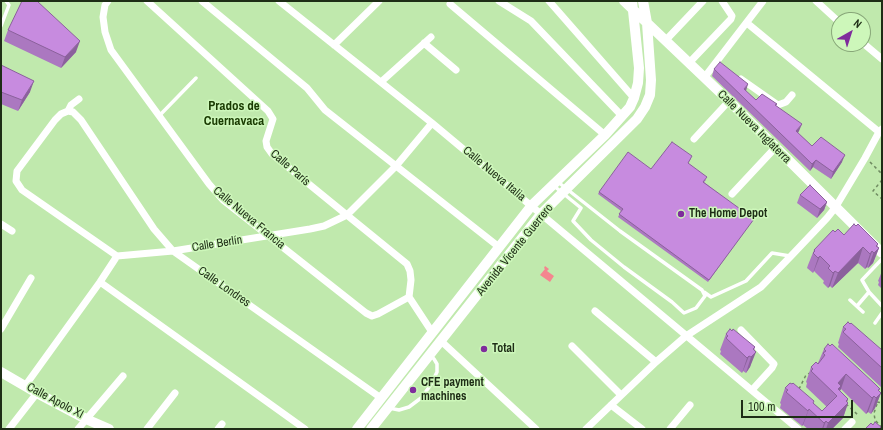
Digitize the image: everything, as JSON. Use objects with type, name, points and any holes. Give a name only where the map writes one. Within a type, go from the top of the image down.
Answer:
[{"type":"main road","name":"Calle Nueva Inglaterra","points":[[624,1],[633,5],[646,23],[729,101],[774,148],[882,253]]},
{"type":"main road","name":"Avenida Vicente Guerrero","points":[[371,429],[542,214],[636,119],[644,107],[650,95],[651,80],[643,1]]},
{"type":"main road","name":"Avenida Vicente Guerrero","points":[[357,429],[532,206],[605,135],[630,107],[638,84],[639,68],[633,5]]},
{"type":"main road","name":"Calle Apolo XI","points":[[1,372],[86,419],[109,429]]},
{"type":"street","name":"Calle París","points":[[147,1],[268,110],[274,119],[266,141],[267,147],[272,154],[407,264],[410,271],[411,280],[409,297]]},
{"type":"street","points":[[202,1],[307,88],[325,110],[499,247]]},
{"type":"street","points":[[334,45],[379,1]]},
{"type":"street","points":[[499,1],[531,21],[622,116]]},
{"type":"street","points":[[549,1],[634,98]]},
{"type":"street","points":[[665,41],[703,1]]},
{"type":"street","points":[[689,63],[731,19],[732,16],[722,1]]},
{"type":"street","points":[[704,78],[720,64],[762,1]]},
{"type":"street","points":[[816,1],[831,15]]},
{"type":"street","name":"Calle Nueva Francia","points":[[105,2],[103,17],[105,32],[111,50],[209,184],[219,195],[268,236],[366,313],[372,316],[378,314],[409,297]]},
{"type":"street","name":"Calle Nueva Italia","points":[[282,2],[542,214],[798,429]]},
{"type":"street","points":[[450,4],[605,135]]},
{"type":"street","points":[[586,429],[656,362],[686,336],[742,301],[761,287],[835,208],[880,131],[747,23]]},
{"type":"street","points":[[381,82],[431,37]]},
{"type":"street","points":[[424,43],[456,70]]},
{"type":"street","points":[[871,50],[882,59]]},
{"type":"street","points":[[735,75],[778,105],[786,102],[792,95]]},
{"type":"street","points":[[25,386],[117,256],[22,190],[16,182],[17,171],[61,114],[68,111],[71,105],[79,99]]},
{"type":"street","points":[[694,139],[729,101]]},
{"type":"street","name":"Calle Londres","points":[[68,111],[73,112],[81,120],[154,229],[173,251],[381,398]]},
{"type":"street","name":"Calle Berlín","points":[[117,256],[173,251],[324,226],[347,215],[396,166],[432,123]]},
{"type":"street","points":[[732,194],[774,148]]},
{"type":"street","points":[[1,224],[12,231]]},
{"type":"street","points":[[1,329],[31,278]]},
{"type":"street","points":[[100,282],[305,429]]},
{"type":"street","points":[[409,297],[432,332]]},
{"type":"street","points":[[595,311],[656,362]]},
{"type":"street","points":[[741,330],[774,364],[752,390]]},
{"type":"street","points":[[441,341],[536,429]]},
{"type":"street","points":[[572,346],[621,395]]},
{"type":"street","points":[[78,429],[124,376]]},
{"type":"street","points":[[9,429],[37,393]]},
{"type":"street","points":[[147,429],[174,393]]},
{"type":"street","points":[[611,404],[642,429]]},
{"type":"street","points":[[670,429],[690,405]]},
{"type":"street","points":[[845,429],[852,422]]},
{"type":"lane","points":[[1,26],[9,6],[6,1]]},
{"type":"lane","points":[[159,116],[196,78]]},
{"type":"lane","points":[[555,183],[711,297]]},
{"type":"lane","points":[[565,191],[581,208],[573,221],[577,226],[624,267],[672,302],[684,314],[696,308],[705,296],[702,290]]},
{"type":"lane","points":[[701,301],[746,281],[772,253],[791,256]]},
{"type":"lane","points":[[882,259],[862,280],[869,292],[882,306]]},
{"type":"lane","points":[[857,306],[869,292]]},
{"type":"lane","points":[[850,300],[863,312]]},
{"type":"lane","points":[[875,323],[882,313]]},
{"type":"lane","points":[[388,408],[400,410],[409,407],[421,398],[430,386],[437,372],[437,364],[430,355]]},
{"type":"path","points":[[865,158],[882,174]]},
{"type":"path","points":[[882,180],[873,191],[882,199]]},
{"type":"path","points":[[797,392],[806,375],[812,371]]},
{"type":"path","points":[[876,397],[877,406],[874,413],[875,420],[882,428]]},
{"type":"path","points":[[877,402],[882,403]]},
{"type":"path","points":[[845,403],[858,415],[852,422]]},
{"type":"shaded area","points":[[545,266],[549,269],[547,271],[554,276],[550,282],[540,275],[545,269]]},
{"type":"building","points":[[22,1],[37,1],[80,41],[65,57],[8,30]]},
{"type":"building","points":[[720,62],[748,84],[744,89],[756,100],[762,94],[802,124],[796,131],[812,146],[821,137],[845,155],[833,172],[816,160],[812,164],[714,69]]},
{"type":"building","points":[[1,65],[34,81],[22,100],[1,92]]},
{"type":"building","name":"The Home Depot","points":[[672,142],[692,156],[688,163],[707,177],[703,182],[754,219],[709,280],[619,214],[623,209],[599,192],[628,152],[651,169]]},
{"type":"building","points":[[810,185],[827,202],[820,209],[800,195]]},
{"type":"building","points":[[854,224],[856,226],[858,224],[878,244],[876,246],[879,248],[874,253],[872,251],[870,254],[863,247],[838,273],[835,271],[833,273],[828,268],[830,266],[820,256],[818,258],[813,253],[815,251],[814,250],[833,230],[835,232],[838,229],[844,235]]},
{"type":"building","points":[[848,322],[882,350],[882,368],[843,332],[846,329],[843,327]]},
{"type":"building","points":[[730,329],[732,331],[733,329],[755,347],[753,349],[756,352],[751,357],[749,356],[747,358],[726,338],[728,336],[726,334]]},
{"type":"building","points":[[828,344],[830,346],[832,344],[880,389],[878,390],[881,393],[876,398],[874,396],[872,398],[846,374],[838,383],[841,386],[838,389],[848,399],[846,401],[848,403],[828,423],[826,421],[824,423],[809,409],[808,411],[786,392],[788,390],[785,388],[790,383],[793,383],[814,401],[813,403],[822,411],[837,396],[811,371],[813,369],[811,367],[816,362],[818,364],[825,355],[823,353],[826,351],[824,349]]},
{"type":"building","points":[[875,422],[881,427],[879,429],[865,429],[871,423],[873,425]]},
{"type":"place","name":"The Home Depot","points":[[681,214]]},
{"type":"place","name":"Total","points":[[484,349]]},
{"type":"place","name":"CFE payment machines","points":[[413,390]]},
{"type":"district","name":"Prados de Cuernavaca","points":[[234,114]]}]
